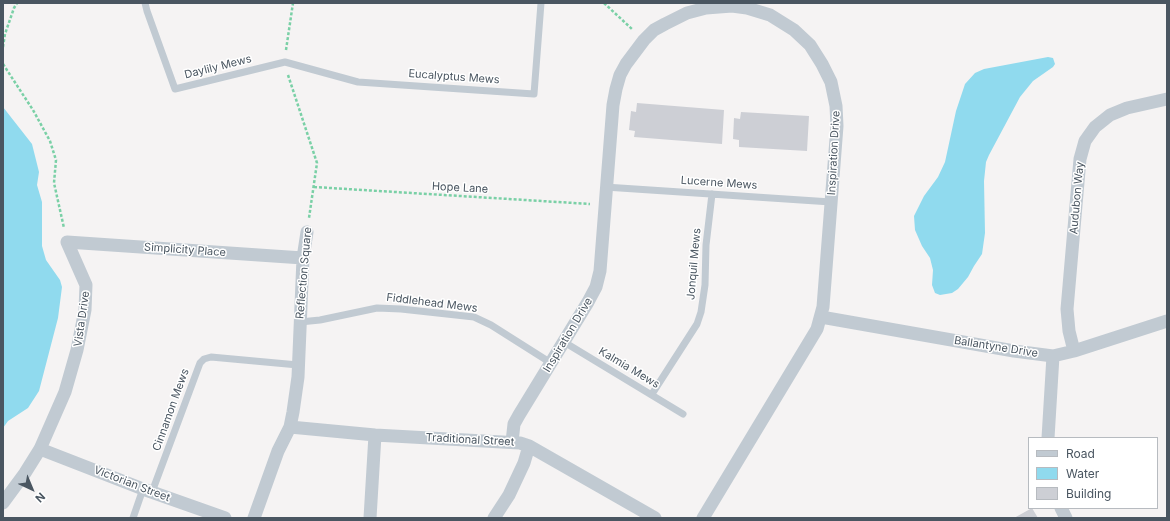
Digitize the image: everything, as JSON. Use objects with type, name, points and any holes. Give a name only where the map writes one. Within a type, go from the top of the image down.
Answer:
[{"type":"street","name":"Inspiration Drive","points":[[512,442],[514,424],[588,302],[596,286],[600,271],[605,187],[613,105],[620,75],[626,64],[644,40],[654,30],[675,18],[697,10],[715,7],[738,7],[770,15],[794,30],[816,53],[831,82],[836,106],[837,126],[821,317],[817,329],[703,518]]},
{"type":"street","name":"Audubon Way","points":[[1074,351],[1069,331],[1067,309],[1080,159],[1086,141],[1095,126],[1110,115],[1127,108],[1167,99]]},
{"type":"street","name":"Reflection Square","points":[[254,518],[278,451],[290,427],[298,377],[303,258],[307,232]]},
{"type":"street","name":"Simplicity Place","points":[[66,242],[303,258]]},
{"type":"street","name":"Vista Drive","points":[[3,503],[40,449],[58,410],[71,374],[82,330],[86,285],[66,242]]},
{"type":"street","name":"Ballantyne Drive","points":[[821,317],[1014,351],[1053,356],[1074,351],[1167,321]]},
{"type":"street","points":[[1048,437],[1053,356]]},
{"type":"street","name":"Traditional Street","points":[[290,427],[375,435],[512,442],[529,446],[655,518]]},
{"type":"street","points":[[370,518],[375,435]]},
{"type":"street","points":[[494,518],[509,494],[524,463],[529,446]]},
{"type":"street","name":"Victorian Street","points":[[40,449],[148,491],[225,518]]},
{"type":"street","points":[[1061,509],[1066,518]]},
{"type":"lane","name":"Daylily Mews","points":[[145,3],[146,11],[175,89],[285,62]]},
{"type":"lane","name":"Eucalyptus Mews","points":[[285,62],[358,82],[534,94],[540,3]]},
{"type":"lane","name":"Lucerne Mews","points":[[605,187],[831,202]]},
{"type":"lane","name":"Jonquil Mews","points":[[652,394],[697,324],[701,312],[705,285],[706,245],[712,194]]},
{"type":"lane","name":"Fiddlehead Mews","points":[[300,322],[320,320],[377,308],[401,309],[474,318],[491,325],[551,362]]},
{"type":"lane","name":"Kalmia Mews","points":[[564,342],[683,414]]},
{"type":"lane","name":"Cinnamon Mews","points":[[148,491],[197,371],[204,359],[211,357],[298,365]]},
{"type":"lane","points":[[133,518],[148,491]]},
{"type":"path","points":[[3,47],[5,34],[17,3]]},
{"type":"path","name":"Reflection Square","points":[[293,3],[286,44],[285,62],[291,86],[317,163],[307,232]]},
{"type":"path","points":[[604,3],[644,40]]},
{"type":"path","points":[[3,64],[34,110],[50,140],[56,160],[54,183],[66,242]]},
{"type":"path","name":"Hope Lane","points":[[314,187],[604,205]]},
{"type":"water","points":[[1048,57],[1053,58],[1055,64],[1033,81],[1020,97],[986,162],[984,181],[985,233],[982,254],[968,277],[958,289],[952,293],[940,295],[935,293],[932,285],[933,270],[930,258],[922,246],[915,230],[914,216],[924,196],[938,177],[945,162],[956,111],[965,84],[975,73],[984,69]]},
{"type":"water","points":[[3,107],[32,144],[39,172],[37,185],[42,202],[42,246],[46,260],[60,280],[62,287],[58,318],[39,391],[28,408],[8,421],[3,428]]},
{"type":"building","points":[[637,103],[724,110],[722,144],[634,137],[635,131],[629,130],[631,111],[636,112]]},
{"type":"building","points":[[741,112],[809,116],[807,151],[739,147],[739,140],[733,139],[734,118],[740,119]]},
{"type":"building","points":[[1033,509],[1038,518],[1014,518]]}]
